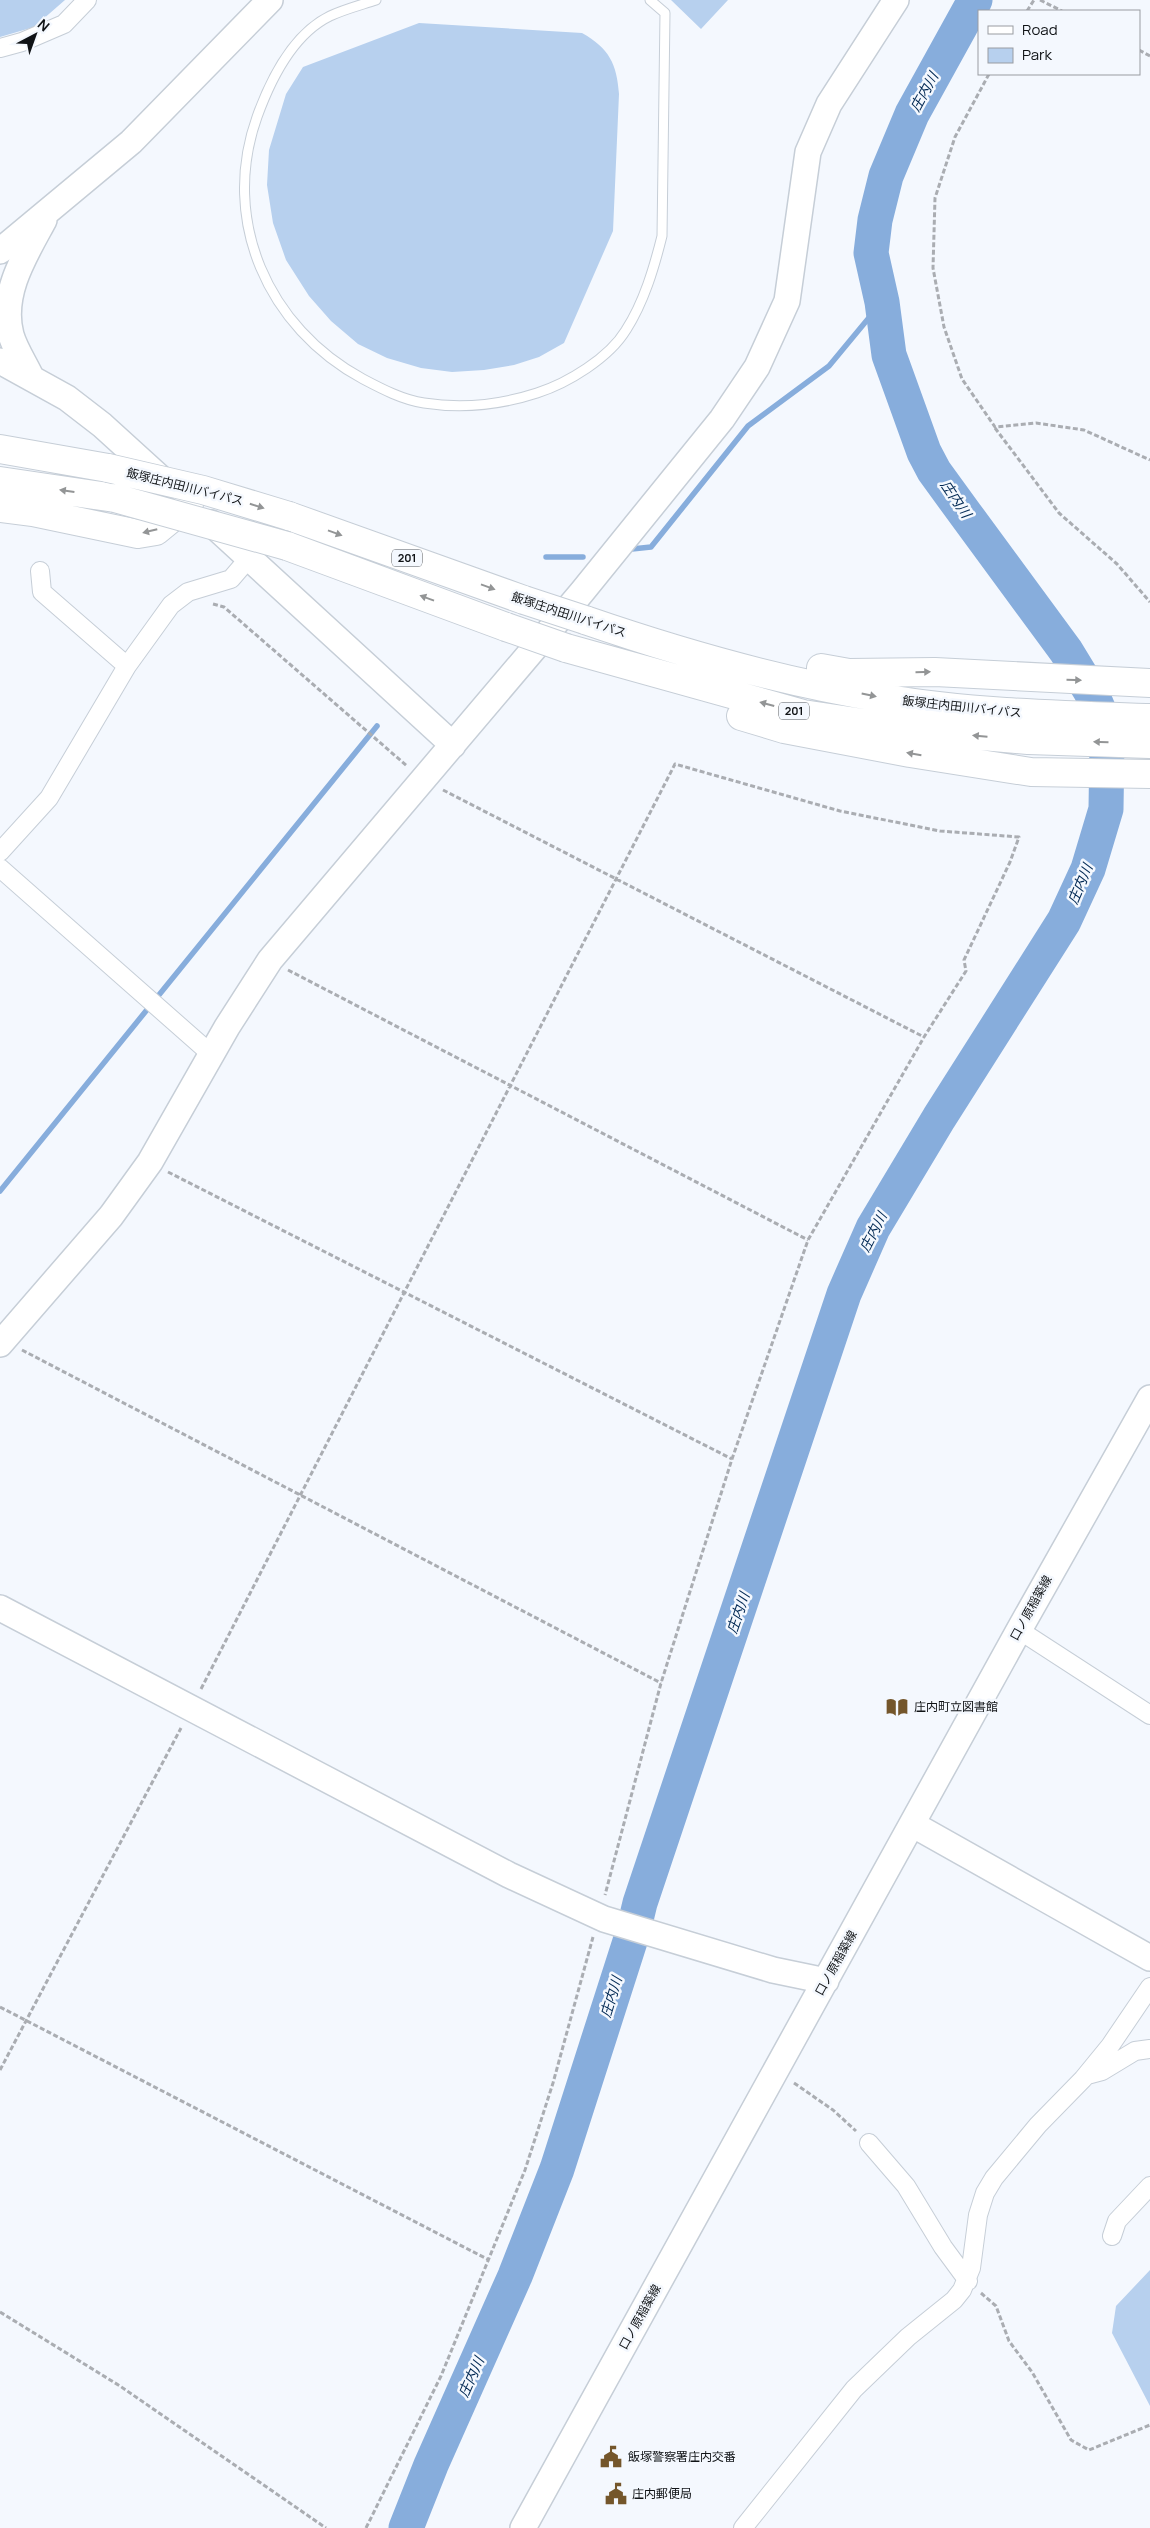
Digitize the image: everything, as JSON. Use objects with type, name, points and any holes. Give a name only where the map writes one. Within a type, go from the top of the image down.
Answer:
[{"type":"highway","name":"飯塚庄内田川バイパス","points":[[0,450],[108,468],[203,490],[289,516],[615,631],[748,670],[1029,727],[1150,744]]},
{"type":"highway","name":"飯塚庄内田川バイパス","points":[[0,481],[115,498],[287,546],[572,650],[803,714],[903,729],[1029,727],[1150,718]]},
{"type":"highway","points":[[0,508],[33,512],[138,534],[156,531],[189,504]]},
{"type":"highway","points":[[615,631],[849,673],[935,672],[1150,683]]},
{"type":"highway","points":[[572,650],[664,693],[784,729],[910,753],[1032,772],[1150,774]]},
{"type":"street","points":[[0,48],[22,42],[64,24],[87,0]]},
{"type":"street","points":[[0,251],[130,142],[270,0]]},
{"type":"street","points":[[4,1334],[111,1216],[150,1162],[211,1054],[270,960],[424,780],[722,419],[757,367],[787,301],[808,152],[828,104],[896,0]]},
{"type":"street","points":[[31,377],[11,336],[6,310],[10,289],[25,256],[50,210]]},
{"type":"street","points":[[0,361],[67,398],[102,425],[453,745]]},
{"type":"street","points":[[0,852],[49,798],[127,666],[171,605],[188,592],[230,579],[249,558]]},
{"type":"street","points":[[40,571],[42,592],[127,666]]},
{"type":"street","points":[[0,868],[211,1054]]},
{"type":"street","name":"口ノ原稲築線","points":[[523,2528],[1018,1630],[1150,1398]]},
{"type":"street","points":[[0,1608],[509,1874],[602,1918],[773,1970],[826,1981]]},
{"type":"street","points":[[1018,1630],[1150,1715]]},
{"type":"street","points":[[912,1824],[1150,1958]]},
{"type":"street","points":[[743,2528],[854,2389],[908,2337],[954,2300],[968,2281],[978,2215],[985,2194],[994,2178],[1038,2125],[1086,2075],[1110,2046],[1150,1987]]},
{"type":"street","points":[[1086,2075],[1102,2071],[1135,2051],[1150,2049]]},
{"type":"street","points":[[869,2142],[906,2186],[943,2247],[968,2281]]},
{"type":"street","points":[[1112,2236],[1117,2221],[1150,2186]]},
{"type":"lane","points":[[376,0],[329,16],[310,30],[284,59],[267,89],[252,130],[245,163],[244,204],[251,246],[267,282],[291,320],[315,346],[348,371],[384,391],[422,403],[471,407],[516,400],[551,389],[580,374],[626,332],[640,301],[654,268],[662,236],[665,14],[650,0]]},
{"type":"path","points":[[1040,0],[1060,10]]},
{"type":"path","points":[[988,75],[956,136],[935,198],[933,268],[944,327],[962,379],[1059,513],[1117,564],[1150,602]]},
{"type":"path","points":[[995,427],[1036,423],[1084,430],[1150,460]]},
{"type":"path","points":[[208,603],[224,607],[424,780],[924,1037]]},
{"type":"path","points":[[0,2070],[192,1708],[675,764],[840,811],[940,831],[1019,837],[1010,862],[964,960],[966,971],[924,1037],[808,1240],[732,1459],[661,1683],[602,1918],[525,2170],[441,2376],[366,2528]]},
{"type":"path","points":[[270,960],[808,1240]]},
{"type":"path","points":[[150,1162],[732,1459]]},
{"type":"path","points":[[4,1334],[301,1496],[661,1683]]},
{"type":"path","points":[[0,2006],[489,2260]]},
{"type":"path","points":[[790,2079],[833,2110],[869,2142]]},
{"type":"path","points":[[968,2281],[996,2306],[1008,2341],[1032,2372],[1071,2440],[1089,2450],[1150,2425]]},
{"type":"path","points":[[0,2312],[120,2386],[326,2528]]},
{"type":"green space","points":[[0,0],[65,0],[34,27],[0,37]]},
{"type":"green space","points":[[671,0],[728,0],[701,29]]},
{"type":"green space","points":[[419,23],[582,33],[605,51],[614,65],[619,94],[613,231],[564,343],[539,357],[514,365],[484,370],[452,372],[421,368],[387,358],[358,344],[331,321],[309,296],[286,260],[273,223],[267,185],[269,150],[286,94],[303,67]]},
{"type":"green space","points":[[1150,2270],[1150,2406],[1112,2333],[1116,2306]]},
{"type":"waterway","name":"庄内川","points":[[406,2528],[431,2465],[515,2276],[557,2169],[633,1932],[640,1903],[844,1294],[873,1228],[939,1118],[1064,921],[1088,869],[1106,809],[1107,743],[1103,720],[1091,692],[1066,651],[934,471],[924,452],[889,355],[882,302],[871,253],[875,220],[886,176],[912,114],[975,0]]},
{"type":"waterway","points":[[632,549],[651,547],[748,426],[829,366],[882,302]]},
{"type":"waterway","points":[[546,557],[583,557]]},
{"type":"waterway","points":[[0,1191],[377,726]]},
{"type":"place","name":"庄内町立図書館","points":[[897,1707]]},
{"type":"place","name":"飯塚警察署庄内交番","points":[[611,2457]]},
{"type":"place","name":"庄内郵便局","points":[[616,2494]]}]
